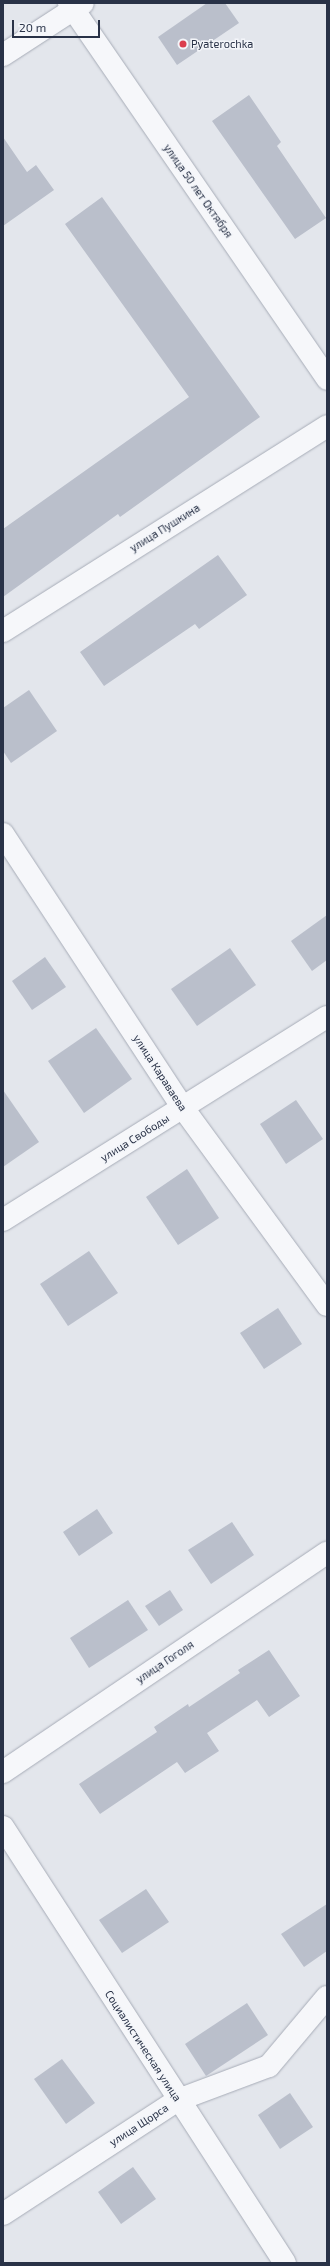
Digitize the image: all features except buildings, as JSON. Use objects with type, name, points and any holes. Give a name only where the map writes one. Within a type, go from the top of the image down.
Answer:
[{"type":"street","points":[[3,55],[75,5]]},
{"type":"street","name":"улица 50 лет Октября","points":[[75,5],[327,379]]},
{"type":"street","name":"улица Пушкина","points":[[3,631],[327,426]]},
{"type":"street","name":"улица Караваева","points":[[3,834],[183,1108],[327,1305]]},
{"type":"street","name":"улица Свободы","points":[[3,1220],[327,1017]]},
{"type":"street","name":"улица Гоголя","points":[[3,1772],[327,1553]]},
{"type":"street","name":"Социалистическая улица","points":[[3,1827],[178,2100],[285,2263]]},
{"type":"street","name":"улица Щорса","points":[[3,2214],[178,2100],[269,2066],[327,1997]]},
{"type":"place","name":"Pyaterochka","points":[[183,44]]}]
